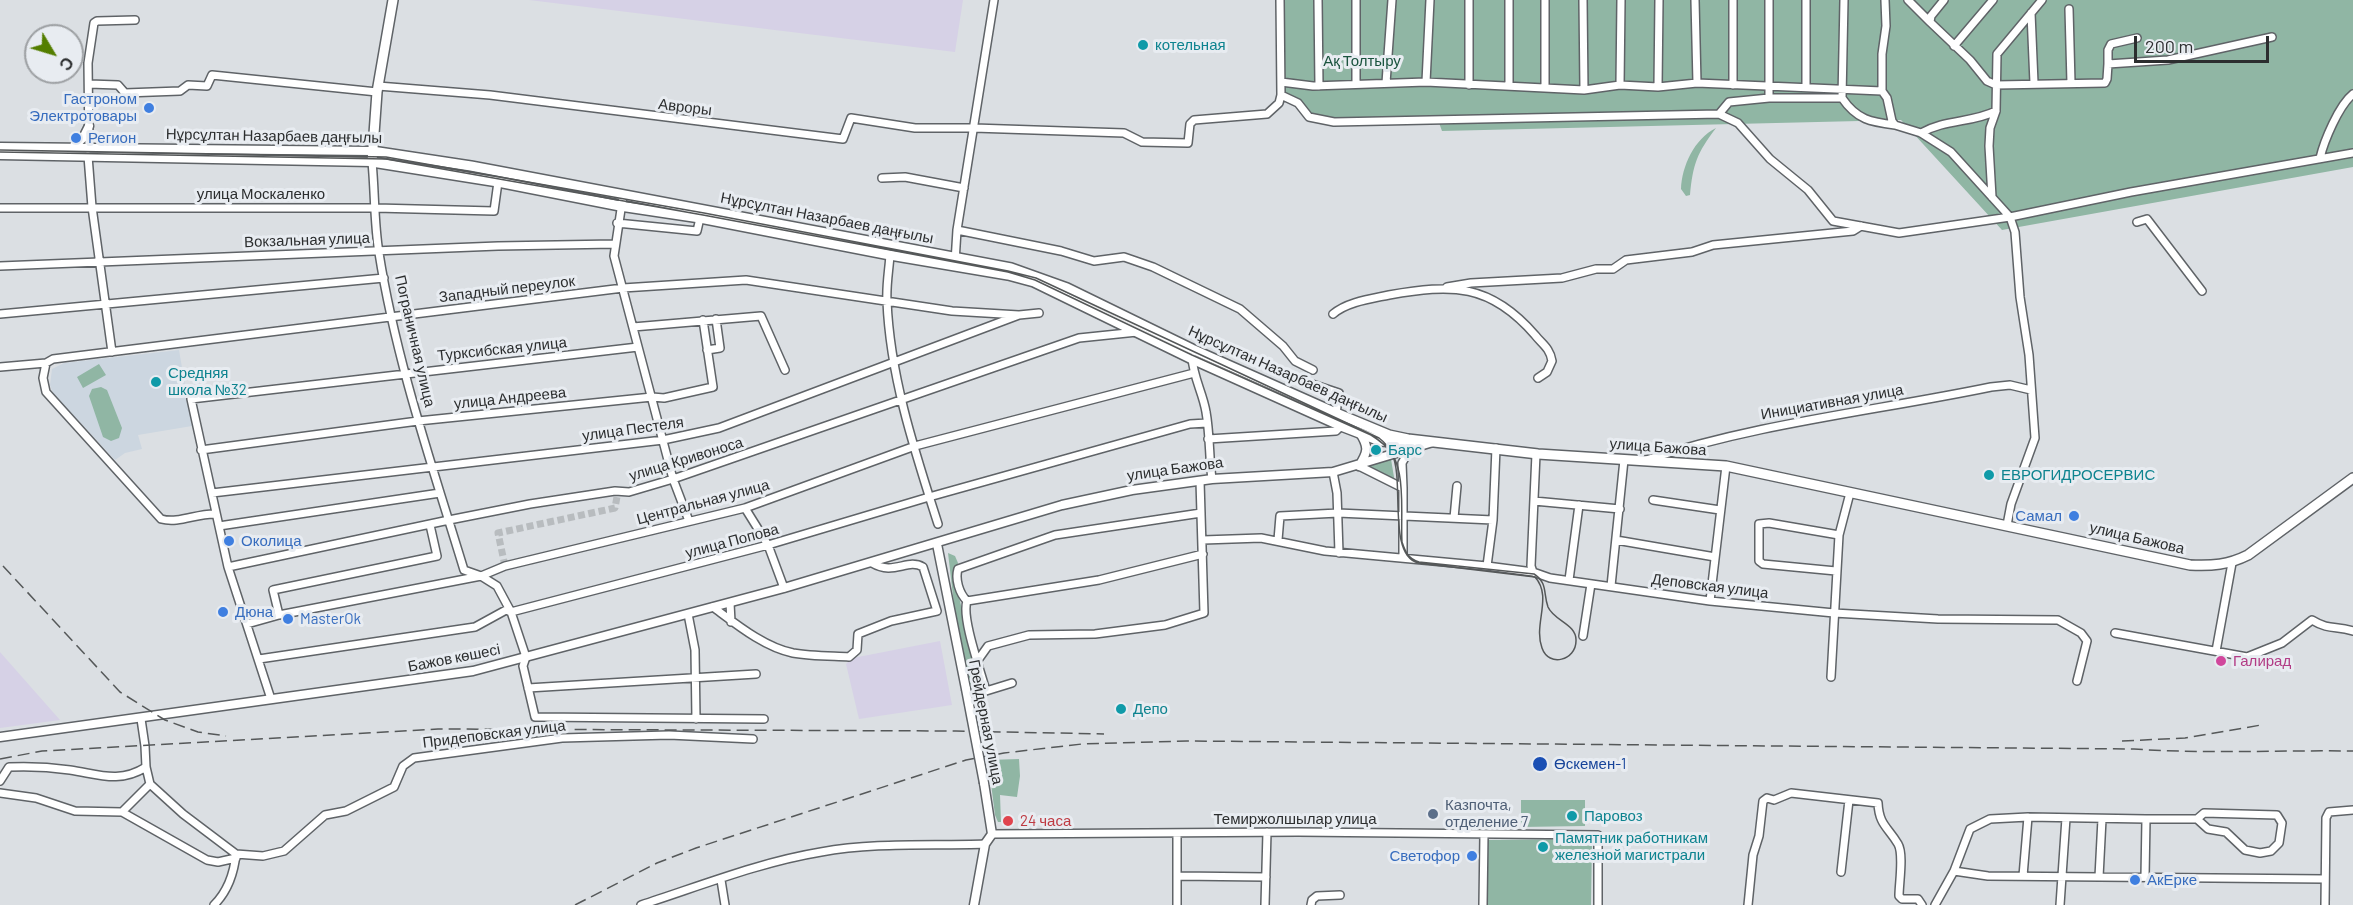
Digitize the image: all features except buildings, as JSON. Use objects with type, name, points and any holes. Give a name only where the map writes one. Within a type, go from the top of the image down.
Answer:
[{"type":"highway","name":"Пограничная улица","points":[[372,162],[377,89],[393,0]]},
{"type":"highway","name":"Нұрсұлтан Назарбаев даңғылы","points":[[372,151],[471,166],[955,262]]},
{"type":"highway","name":"Нұрсұлтан Назарбаев даңғылы","points":[[372,162],[700,218],[890,255],[1011,268],[1037,276],[1141,328],[1336,414],[1389,435],[1433,442]]},
{"type":"highway","name":"Нұрсұлтан Назарбаев даңғылы","points":[[1141,328],[1192,359],[1341,426],[1380,441],[1433,442]]},
{"type":"highway","name":"улица Бажова","points":[[1433,442],[1536,454],[1726,466],[2190,565],[2217,566],[2232,563],[2248,555],[2353,478]]},
{"type":"main road","points":[[73,147],[83,138],[89,126]]},
{"type":"main road","name":"Нұрсұлтан Назарбаев даңғылы","points":[[0,147],[73,147],[89,152],[372,162]]},
{"type":"main road","name":"Нұрсұлтан Назарбаев даңғылы","points":[[0,155],[89,152],[372,151]]},
{"type":"main road","points":[[1359,466],[1367,449],[1366,442],[1360,433]]},
{"type":"main road","name":"улица Бажова","points":[[937,544],[1062,505],[1132,490],[1212,479],[1334,472],[1433,442]]},
{"type":"main road","name":"Бажов көшесі","points":[[0,737],[473,671],[713,607],[727,610],[784,588],[937,544]]},
{"type":"main road","name":"Грейдерная улица","points":[[937,544],[992,834]]},
{"type":"main road","points":[[974,905],[985,844],[992,834]]},
{"type":"street","points":[[955,262],[957,230],[994,0]]},
{"type":"street","points":[[974,128],[1124,133],[1142,142],[1188,143],[1190,124],[1194,120],[1267,114],[1279,103],[1281,95],[1280,0]]},
{"type":"street","points":[[1318,0],[1320,86]]},
{"type":"street","points":[[1356,0],[1356,84]]},
{"type":"street","points":[[1386,83],[1392,0]]},
{"type":"street","points":[[1426,82],[1430,0]]},
{"type":"street","points":[[1469,0],[1469,85]]},
{"type":"street","points":[[1509,0],[1509,86]]},
{"type":"street","points":[[1545,0],[1545,86]]},
{"type":"street","points":[[1583,0],[1584,90]]},
{"type":"street","points":[[1620,85],[1621,0]]},
{"type":"street","points":[[1658,87],[1659,0]]},
{"type":"street","points":[[1695,0],[1697,83]]},
{"type":"street","points":[[1733,0],[1733,85]]},
{"type":"street","points":[[1769,0],[1769,98]]},
{"type":"street","points":[[1806,0],[1806,87]]},
{"type":"street","points":[[1844,0],[1842,98],[1849,108],[1870,122],[1895,125],[1921,133],[1951,152],[2010,217],[2015,232],[2035,438],[2011,504],[2007,525]]},
{"type":"street","points":[[1885,0],[1886,26],[1882,54],[1882,91],[1887,98],[1895,125]]},
{"type":"street","points":[[1908,0],[1970,60],[1987,81],[1996,85],[2105,83],[2108,50],[2111,44],[2137,38]]},
{"type":"street","points":[[1930,22],[1931,16],[1944,0]]},
{"type":"street","points":[[1954,46],[1993,0]]},
{"type":"street","points":[[1992,197],[1989,146],[1990,128],[1996,111],[1999,50],[2042,0]]},
{"type":"street","points":[[2069,9],[2071,83]]},
{"type":"street","points":[[2031,13],[2034,83]]},
{"type":"street","points":[[112,352],[92,207],[88,63],[95,21],[135,20]]},
{"type":"street","points":[[2108,64],[2168,60],[2272,37]]},
{"type":"street","name":"Авроры","points":[[89,84],[118,85],[125,93],[180,91],[188,85],[207,86],[212,75],[377,89],[490,95],[843,139],[850,118],[915,128],[974,128]]},
{"type":"street","points":[[1281,82],[1320,86],[1426,82],[1545,86],[1584,90],[1620,85],[1658,87],[1697,83],[1882,91]]},
{"type":"street","points":[[2320,158],[2323,141],[2346,100],[2353,94]]},
{"type":"street","points":[[1281,95],[1298,103],[1309,117],[1334,122],[1719,114],[1738,123],[1770,159],[1808,190],[1833,221],[1899,233],[2010,217],[2353,153]]},
{"type":"street","points":[[1719,114],[1729,102],[1769,98],[1842,98]]},
{"type":"street","points":[[1921,133],[1932,126],[1954,120],[1978,118],[1996,111]]},
{"type":"street","name":"Пограничная улица","points":[[372,162],[379,251],[392,317],[418,422],[464,570],[481,576],[497,586],[512,612],[526,657],[523,666],[535,717],[696,719]]},
{"type":"street","points":[[882,178],[905,177],[964,188]]},
{"type":"street","name":"улица Москаленко","points":[[0,208],[376,208],[494,211],[498,182]]},
{"type":"street","points":[[623,196],[617,223],[614,256],[673,479],[689,521]]},
{"type":"street","points":[[617,223],[697,231],[700,218]]},
{"type":"street","points":[[2137,222],[2147,219],[2202,291]]},
{"type":"street","points":[[1333,314],[1341,307],[1376,298],[1471,283],[1562,278],[1596,269],[1613,269],[1626,260],[1692,252],[1713,245],[1734,242],[1853,231],[1861,226]]},
{"type":"street","points":[[957,230],[1061,251],[1094,261],[1124,257],[1153,267],[1240,309],[1283,345],[1295,361],[1313,370]]},
{"type":"street","name":"Вокзальная улица","points":[[0,266],[498,246],[615,244]]},
{"type":"street","points":[[890,255],[887,300],[894,361],[915,446],[938,524]]},
{"type":"street","points":[[0,314],[384,278]]},
{"type":"street","name":"Западный переулок","points":[[0,367],[46,363],[53,359],[623,288],[746,280],[951,311],[1019,315]]},
{"type":"street","points":[[1447,287],[1502,303],[1527,325],[1551,354],[1550,367],[1538,378]]},
{"type":"street","name":"улица Пестеля","points":[[212,493],[663,440],[719,428],[1019,315],[1039,313]]},
{"type":"street","points":[[633,327],[760,316],[785,370]]},
{"type":"street","points":[[703,320],[707,350],[720,348],[716,319]]},
{"type":"street","name":"улица Кривоноса","points":[[228,567],[530,504],[615,491],[629,492],[903,401],[1079,338],[1141,328]]},
{"type":"street","name":"Турксибская улица","points":[[201,450],[191,399],[638,347]]},
{"type":"street","points":[[1192,349],[1194,373],[1202,393],[1207,423],[1212,479]]},
{"type":"street","name":"улица Андреева","points":[[201,450],[418,422],[652,397],[664,398],[713,387],[707,350]]},
{"type":"street","points":[[46,363],[43,378],[46,392],[161,519],[171,522],[205,514],[216,514]]},
{"type":"street","name":"Центральная улица","points":[[247,624],[279,615],[481,576],[505,566],[745,508],[915,446],[1194,373]]},
{"type":"street","points":[[1312,384],[1339,393],[1336,414]]},
{"type":"street","name":"Инициативная улица","points":[[1641,462],[1689,446],[1808,419],[1990,387],[2010,385],[2031,390]]},
{"type":"street","name":"улица Попова","points":[[259,659],[468,629],[481,625],[506,610],[512,612],[768,545],[1190,424],[1207,423]]},
{"type":"street","points":[[1208,439],[1336,431],[1341,426]]},
{"type":"street","points":[[1486,566],[1493,520],[1497,448]]},
{"type":"street","points":[[201,450],[228,567],[272,699]]},
{"type":"street","points":[[1403,558],[1402,463],[1409,451]]},
{"type":"street","points":[[1533,572],[1531,566],[1536,454]]},
{"type":"street","points":[[1611,586],[1624,460]]},
{"type":"street","points":[[1359,466],[1403,488]]},
{"type":"street","points":[[1710,601],[1726,466]]},
{"type":"street","points":[[1334,472],[1339,553]]},
{"type":"street","points":[[978,660],[988,646],[1029,635],[1126,630],[1173,623],[1204,614],[1200,481]]},
{"type":"street","points":[[1454,518],[1457,486]]},
{"type":"street","points":[[219,526],[440,493]]},
{"type":"street","points":[[1831,677],[1839,535],[1850,493]]},
{"type":"street","points":[[1653,500],[1720,510]]},
{"type":"street","points":[[1534,501],[1620,509]]},
{"type":"street","points":[[1569,580],[1579,505]]},
{"type":"street","points":[[745,508],[768,545],[784,588]]},
{"type":"street","points":[[967,601],[959,588],[956,574],[961,567],[1055,535],[1201,513]]},
{"type":"street","points":[[1278,540],[1280,516],[1338,513],[1403,514],[1493,520]]},
{"type":"street","points":[[1836,571],[1763,564],[1759,561],[1759,524],[1768,523],[1839,535]]},
{"type":"street","points":[[279,615],[273,590],[437,556],[430,525]]},
{"type":"street","name":"Деповская улица","points":[[1203,540],[1261,538],[1339,553],[1486,566],[1533,572],[1540,577],[1710,601],[1834,613],[2058,621],[2081,633],[2088,641],[2077,681]]},
{"type":"street","points":[[1616,540],[1715,557]]},
{"type":"street","points":[[967,601],[1099,579],[1203,554]]},
{"type":"street","points":[[713,607],[727,610],[731,622],[772,645],[793,653],[849,657],[857,650],[858,633],[891,621],[937,611],[923,567],[916,564],[887,569],[872,562]]},
{"type":"street","points":[[2216,651],[2232,563]]},
{"type":"street","points":[[1583,636],[1591,584]]},
{"type":"street","points":[[967,601],[965,607],[986,691],[1012,684]]},
{"type":"street","points":[[688,614],[695,650],[696,719],[710,717],[764,719]]},
{"type":"street","points":[[2115,633],[2247,657],[2282,643],[2312,620],[2325,628],[2353,631]]},
{"type":"street","points":[[528,688],[756,674]]},
{"type":"street","points":[[141,719],[150,784],[183,814],[236,856],[231,879],[214,905]]},
{"type":"street","name":"Придеповская улица","points":[[122,812],[207,860],[218,862],[236,856],[263,856],[284,851],[325,814],[346,811],[394,788],[403,766],[414,758],[562,738],[669,735],[753,739]]},
{"type":"street","points":[[0,782],[9,767],[37,766],[108,778],[134,775],[146,767]]},
{"type":"street","points":[[0,793],[36,798],[75,811],[122,812],[150,784]]},
{"type":"street","points":[[1748,905],[1753,855],[1759,836],[1763,801],[1767,798],[1774,800],[1791,793],[1878,803],[1879,814],[1884,826],[1901,851],[1899,896],[1902,899],[1918,899],[1922,905]]},
{"type":"street","points":[[1841,872],[1849,800]]},
{"type":"street","points":[[2325,905],[2326,818],[2330,812],[2353,810]]},
{"type":"street","points":[[1935,905],[1953,871],[1970,829],[1990,819],[2028,817],[2197,819],[2204,813],[2277,815],[2282,823],[2279,843],[2271,851],[2260,853],[2246,850],[2226,832],[2208,829],[2197,819]]},
{"type":"street","points":[[2023,876],[2028,817]]},
{"type":"street","points":[[2060,905],[2066,818]]},
{"type":"street","points":[[2100,877],[2102,819]]},
{"type":"street","points":[[2145,878],[2146,819]]},
{"type":"street","points":[[1264,905],[1267,832]]},
{"type":"street","name":"Темиржолшылар улица","points":[[992,834],[1267,832],[1598,835],[1599,905]]},
{"type":"street","points":[[1177,833],[1177,905]]},
{"type":"street","points":[[1483,905],[1484,834]]},
{"type":"street","points":[[641,905],[785,859],[822,851],[874,846],[985,844]]},
{"type":"street","points":[[1953,871],[2023,876],[2325,879]]},
{"type":"street","points":[[1177,876],[1266,877]]},
{"type":"street","points":[[721,880],[725,905]]},
{"type":"street","points":[[1311,905],[1312,900],[1317,896],[1340,895]]},
{"type":"shaded area","points":[[529,0],[963,0],[955,52]]},
{"type":"shaded area","points":[[179,350],[192,426],[138,435],[142,449],[125,453],[115,460],[53,393],[50,385],[52,369],[64,363]]},
{"type":"shaded area","points":[[940,641],[952,705],[859,719],[846,664],[849,661],[853,658]]},
{"type":"shaded area","points":[[0,652],[60,720],[0,728]]},
{"type":"green space","name":"Ақ Толтыру","points":[[1280,0],[2353,0],[2353,167],[2002,230],[1901,120],[1442,131],[1438,120],[1319,120],[1281,95]]},
{"type":"green space","points":[[1716,128],[1697,159],[1690,195],[1686,196],[1681,189],[1687,162],[1701,139]]},
{"type":"green space","points":[[99,364],[106,375],[83,388],[77,377]]},
{"type":"green space","points":[[101,387],[107,390],[122,428],[119,438],[111,441],[103,437],[89,396],[92,389]]},
{"type":"green space","points":[[1391,459],[1395,483],[1364,468]]},
{"type":"green space","points":[[948,553],[955,556],[958,563],[956,585],[984,698],[973,699],[954,604]]},
{"type":"green space","points":[[1019,759],[1020,776],[1017,797],[1000,795],[1001,822],[998,822],[995,815],[988,760]]},
{"type":"green space","points":[[1521,800],[1585,800],[1585,826],[1521,827]]},
{"type":"green space","points":[[1592,839],[1591,905],[1485,905],[1488,840]]},
{"type":"tunnel","points":[[505,566],[498,533],[615,508],[618,491]]},
{"type":"tram line","points":[[0,150],[386,157],[704,213],[1008,271],[1036,278],[1379,438],[1389,448],[1395,459],[1399,472],[1402,500],[1402,542],[1406,551],[1410,557],[1419,562],[1534,574],[1543,585],[1551,612],[1573,630],[1575,648],[1572,653],[1562,659],[1556,660],[1545,654],[1540,639],[1542,593],[1535,577],[1418,563],[1409,557],[1403,546],[1400,532],[1396,466],[1392,454],[1383,443],[1371,435],[1192,355],[1035,280],[1008,272],[703,215],[386,159],[0,152]]},
{"type":"railway","points":[[3,566],[120,692],[165,720],[198,732],[226,736]]},
{"type":"railway","points":[[2122,741],[2185,738],[2261,725]]},
{"type":"railway","points":[[0,759],[42,751],[438,729],[956,731],[1104,734]]},
{"type":"railway","points":[[575,905],[657,863],[696,848],[966,760],[1082,744],[1187,741],[2134,749],[2216,752],[2353,751]]},
{"type":"place","name":"котельная","points":[[1143,45]]},
{"type":"place","name":"Гастроном Электротовары","points":[[149,108]]},
{"type":"place","name":"Регион","points":[[76,138]]},
{"type":"place","name":"Средняя школа №32","points":[[156,382]]},
{"type":"place","name":"Барс","points":[[1376,450]]},
{"type":"place","name":"ЕВРОГИДРОСЕРВИС","points":[[1989,475]]},
{"type":"place","name":"Самал","points":[[2074,516]]},
{"type":"place","name":"Околица","points":[[229,541]]},
{"type":"place","name":"Дюна","points":[[223,612]]},
{"type":"place","name":"MasterOk","points":[[288,619]]},
{"type":"place","name":"Галирад","points":[[2221,661]]},
{"type":"place","name":"Депо","points":[[1121,709]]},
{"type":"place","name":"Өскемен-1","points":[[1540,764]]},
{"type":"place","name":"Казпочта, отделение 7","points":[[1433,814]]},
{"type":"place","name":"Паровоз","points":[[1572,816]]},
{"type":"place","name":"24 часа","points":[[1008,821]]},
{"type":"place","name":"Памятник работникам железной магистрали","points":[[1543,847]]},
{"type":"place","name":"Светофор","points":[[1472,856]]},
{"type":"place","name":"АкЕрке","points":[[2135,880]]}]
